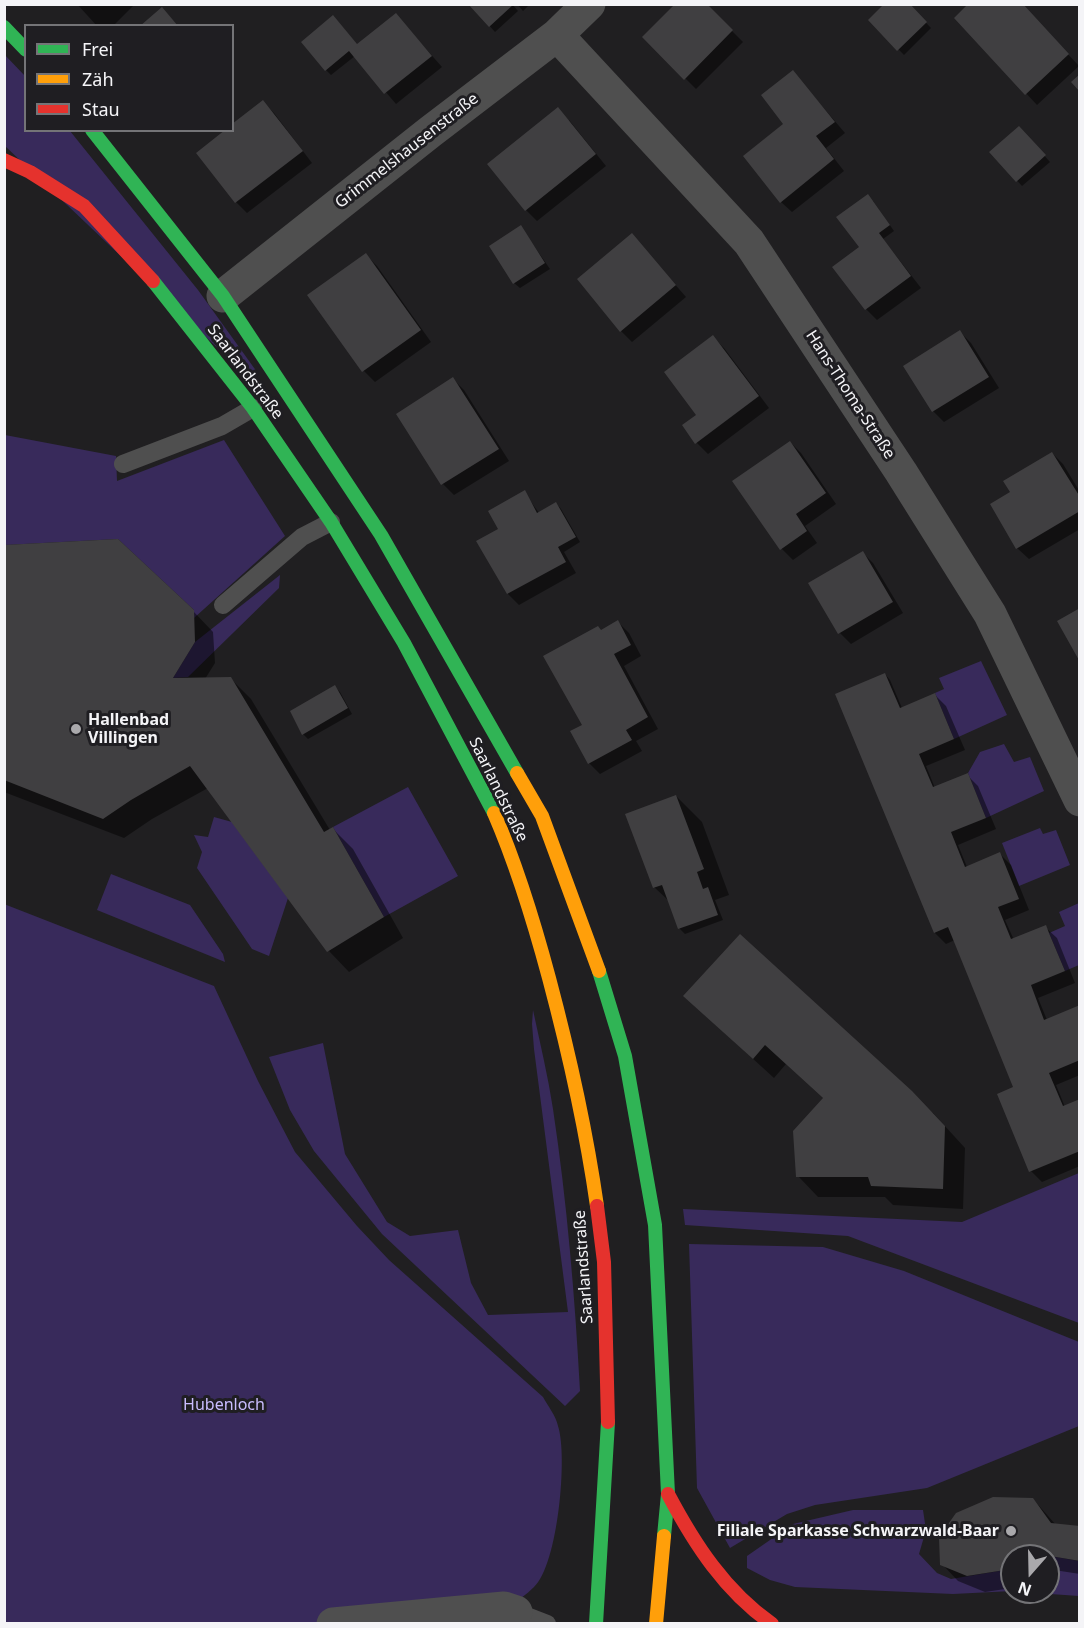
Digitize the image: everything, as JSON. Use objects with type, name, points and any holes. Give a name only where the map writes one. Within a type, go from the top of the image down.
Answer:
[{"type":"street","name":"Grimmelshausenstraße","points":[[224,296],[430,132],[557,35],[589,4]]},
{"type":"street","points":[[4,27],[24,48]]},
{"type":"street","name":"Hans-Thoma-Straße","points":[[557,35],[749,242],[901,472],[990,614],[1080,800]]},
{"type":"street","name":"Saarlandstraße","points":[[94,132],[224,296],[381,535],[542,816],[591,946],[625,1056],[655,1225],[668,1494],[657,1623]]},
{"type":"street","name":"Saarlandstraße","points":[[4,160],[30,172],[84,206],[161,290],[253,408],[331,522],[404,643],[495,815],[531,913],[565,1037],[591,1164],[604,1262],[608,1439],[596,1623]]},
{"type":"street","points":[[668,1494],[687,1532],[727,1584],[762,1618],[772,1623]]},
{"type":"street","points":[[333,1623],[504,1608],[516,1612]]},
{"type":"lane","points":[[123,464],[222,426],[253,408]]},
{"type":"lane","points":[[223,605],[302,537],[331,522]]},
{"type":"lane","points":[[516,1612],[547,1623]]},
{"type":"green space","points":[[4,54],[24,75],[24,132],[71,132],[198,290],[257,372],[249,378],[5,146]]},
{"type":"green space","points":[[5,435],[116,456],[117,481],[224,440],[285,536],[194,618],[194,610],[118,539],[5,545]]},
{"type":"green space","points":[[280,575],[279,588],[188,677],[173,678],[195,642]]},
{"type":"green space","points":[[981,661],[1007,715],[954,739],[935,693],[944,689],[939,678]]},
{"type":"green space","points":[[1004,744],[1014,762],[1030,757],[1044,791],[986,818],[968,773],[980,752]]},
{"type":"green space","points":[[408,787],[458,876],[384,917],[333,827]]},
{"type":"green space","points":[[214,817],[232,822],[288,898],[269,956],[252,949],[197,868],[202,852],[194,835],[208,837]]},
{"type":"green space","points":[[1040,828],[1043,834],[1056,830],[1070,865],[1019,886],[1002,843]]},
{"type":"green space","points":[[111,874],[190,905],[223,954],[225,962],[97,910]]},
{"type":"green space","points":[[1079,903],[1079,965],[1065,971],[1049,933],[1065,926],[1059,912]]},
{"type":"green space","name":"Hubenloch","points":[[4,904],[214,986],[258,1081],[295,1152],[357,1226],[389,1260],[543,1397],[556,1419],[561,1441],[559,1510],[549,1557],[542,1575],[534,1587],[522,1597],[480,1623],[5,1623]]},
{"type":"green space","points":[[533,1010],[553,1109],[573,1285],[580,1391],[565,1406],[382,1234],[314,1151],[290,1110],[269,1057],[323,1043],[345,1154],[387,1222],[410,1236],[458,1230],[471,1283],[488,1315],[568,1312],[534,1049]]},
{"type":"green space","points":[[1079,1173],[1079,1323],[848,1236],[685,1225],[683,1209],[962,1222]]},
{"type":"green space","points":[[689,1244],[823,1247],[904,1271],[1079,1342],[1079,1426],[927,1488],[815,1505],[787,1514],[730,1548],[697,1488]]},
{"type":"green space","points":[[853,1510],[923,1510],[926,1530],[919,1554],[937,1573],[951,1579],[1000,1571],[1000,1592],[953,1594],[795,1587],[770,1580],[747,1568],[747,1556],[793,1524]]},
{"type":"green space","points":[[1060,1558],[1079,1561],[1079,1596],[1060,1595]]},
{"type":"building","points":[[468,4],[514,4],[489,27]]},
{"type":"building","points":[[675,4],[707,4],[733,30],[684,80],[642,37]]},
{"type":"building","points":[[884,4],[910,4],[927,22],[897,51],[868,20]]},
{"type":"building","points":[[968,4],[1023,4],[1069,54],[1025,95],[954,18]]},
{"type":"building","points":[[162,7],[176,24],[142,24]]},
{"type":"building","points":[[396,13],[432,56],[384,94],[349,51],[325,71],[301,42],[333,15],[357,44]]},
{"type":"building","points":[[793,70],[835,122],[816,136],[834,159],[780,203],[743,156],[783,124],[761,95]]},
{"type":"building","points":[[1080,74],[1080,92],[1071,82]]},
{"type":"building","points":[[263,100],[303,151],[235,203],[196,153],[222,132],[234,132],[234,122]]},
{"type":"building","points":[[558,107],[596,154],[525,211],[487,164]]},
{"type":"building","points":[[1019,126],[1046,155],[1016,182],[989,152]]},
{"type":"building","points":[[868,194],[890,225],[879,233],[911,276],[865,310],[832,267],[859,247],[836,217]]},
{"type":"building","points":[[521,225],[545,263],[513,284],[489,246]]},
{"type":"building","points":[[632,233],[676,285],[620,332],[577,279]]},
{"type":"building","points":[[366,253],[421,330],[362,372],[307,295]]},
{"type":"building","points":[[960,330],[989,377],[932,412],[903,366]]},
{"type":"building","points":[[713,335],[759,396],[695,444],[682,425],[696,415],[664,372]]},
{"type":"building","points":[[453,377],[499,449],[441,485],[396,414]]},
{"type":"building","points":[[790,441],[826,493],[796,514],[807,531],[780,550],[732,481]]},
{"type":"building","points":[[1052,452],[1080,497],[1080,511],[1016,549],[990,504],[1010,492],[1003,481]]},
{"type":"building","points":[[525,490],[537,513],[556,502],[576,537],[558,547],[566,562],[507,594],[476,541],[498,529],[488,511]]},
{"type":"building","name":"Hallenbad Villingen","points":[[118,539],[194,610],[195,642],[173,678],[231,677],[324,832],[333,827],[384,917],[327,952],[190,766],[103,819],[4,780],[4,545]]},
{"type":"building","points":[[863,551],[893,602],[838,634],[808,583]]},
{"type":"building","points":[[1080,608],[1080,662],[1057,621]]},
{"type":"building","points":[[618,620],[631,645],[614,654],[648,717],[626,730],[632,740],[588,764],[570,731],[582,725],[543,656],[598,626],[601,630]]},
{"type":"building","points":[[885,673],[900,708],[935,693],[954,739],[919,754],[933,787],[968,773],[986,818],[951,832],[965,867],[1000,852],[1019,899],[998,907],[1011,939],[1046,925],[1065,971],[1031,985],[1044,1020],[1080,1005],[1080,1060],[1049,1073],[1063,1106],[1080,1099],[1080,1151],[1029,1172],[997,1094],[1013,1087],[948,927],[934,933],[835,694]]},
{"type":"building","points":[[335,685],[348,708],[302,735],[290,711]]},
{"type":"building","points":[[676,795],[704,869],[697,872],[703,889],[708,887],[718,915],[678,929],[662,885],[653,888],[625,814]]},
{"type":"building","points":[[740,934],[912,1091],[945,1126],[943,1189],[871,1186],[868,1177],[796,1177],[793,1131],[823,1098],[765,1045],[753,1059],[683,996]]},
{"type":"building","name":"Filiale Sparkasse Schwarzwald-Baar","points":[[993,1497],[1033,1498],[1051,1523],[1080,1526],[1080,1561],[1060,1558],[1060,1544],[1000,1544],[1000,1571],[967,1576],[940,1565],[939,1537],[956,1513]]},
{"type":"traffic: fast","points":[[4,27],[24,48]]},
{"type":"traffic: fast","points":[[94,132],[223,296],[381,535],[517,773]]},
{"type":"traffic: fast","points":[[153,281],[253,408],[331,522],[404,643],[494,813]]},
{"type":"traffic: fast","points":[[599,971],[625,1056],[655,1225],[668,1494],[664,1536]]},
{"type":"traffic: fast","points":[[596,1624],[608,1422]]},
{"type":"traffic: slow","points":[[517,773],[542,816],[599,971]]},
{"type":"traffic: slow","points":[[494,813],[524,894],[549,978],[576,1091],[597,1206]]},
{"type":"traffic: slow","points":[[656,1624],[664,1536]]},
{"type":"traffic: jam","points":[[4,160],[30,172],[84,206],[153,281]]},
{"type":"traffic: jam","points":[[597,1206],[604,1262],[608,1422]]},
{"type":"traffic: jam","points":[[668,1494],[712,1566],[740,1597],[772,1624]]},
{"type":"place","name":"Hallenbad Villingen","points":[[76,729]]},
{"type":"place","name":"Filiale Sparkasse Schwarzwald-Baar","points":[[1011,1531]]}]
